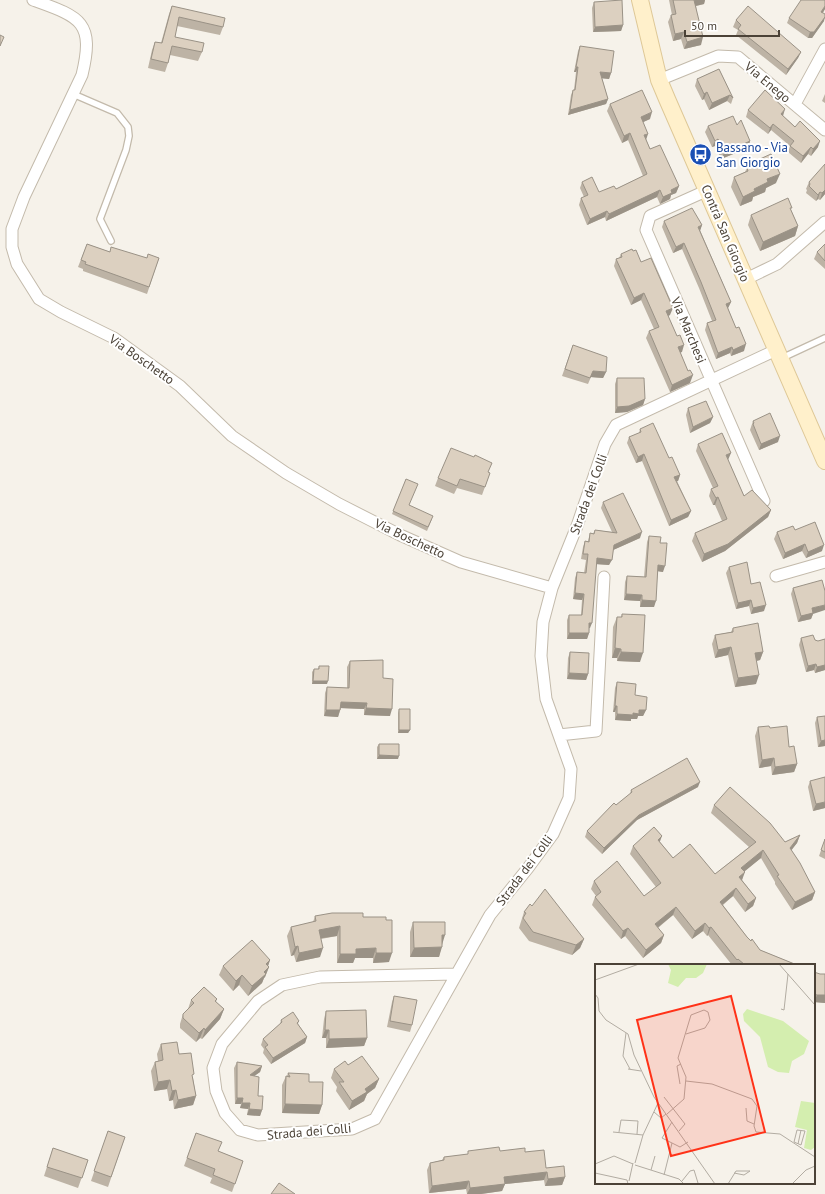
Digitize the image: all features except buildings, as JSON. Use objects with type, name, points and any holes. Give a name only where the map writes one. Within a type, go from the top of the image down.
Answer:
[{"type":"street","name":"Via Boschetto","points":[[33,0],[61,10],[79,21],[86,34],[87,54],[82,75],[24,197],[12,229],[12,247],[17,264],[39,299],[61,312],[114,338],[180,386],[232,436],[286,473],[339,504],[400,535],[461,562],[552,588]]},
{"type":"street","name":"Contrà San Giorgio","points":[[640,0],[659,80],[825,461]]},
{"type":"street","points":[[795,104],[825,49]]},
{"type":"street","name":"Via Enego","points":[[659,80],[718,56],[738,57],[825,130]]},
{"type":"street","name":"Via Marchesi","points":[[708,190],[650,216],[646,230],[710,381],[764,501]]},
{"type":"street","points":[[746,279],[777,264],[825,222]]},
{"type":"street","name":"Strada dei Colli","points":[[455,974],[320,977],[282,985],[258,1001],[222,1044],[212,1068],[216,1091],[224,1113],[240,1130],[258,1135],[352,1129],[375,1119],[455,974],[490,915],[528,868],[552,834],[569,798],[571,769],[546,699],[540,656],[542,622],[552,588],[577,526],[605,444],[616,425],[710,381],[778,354]]},
{"type":"street","points":[[776,576],[825,562]]},
{"type":"street","points":[[559,735],[596,731],[604,577]]},
{"type":"lane","points":[[73,94],[117,113],[128,127],[129,136],[126,150],[100,219],[111,241]]},
{"type":"lane","points":[[778,354],[825,338]]},
{"type":"place","name":"Bassano - Via San Giorgio","points":[[700,154]]}]
